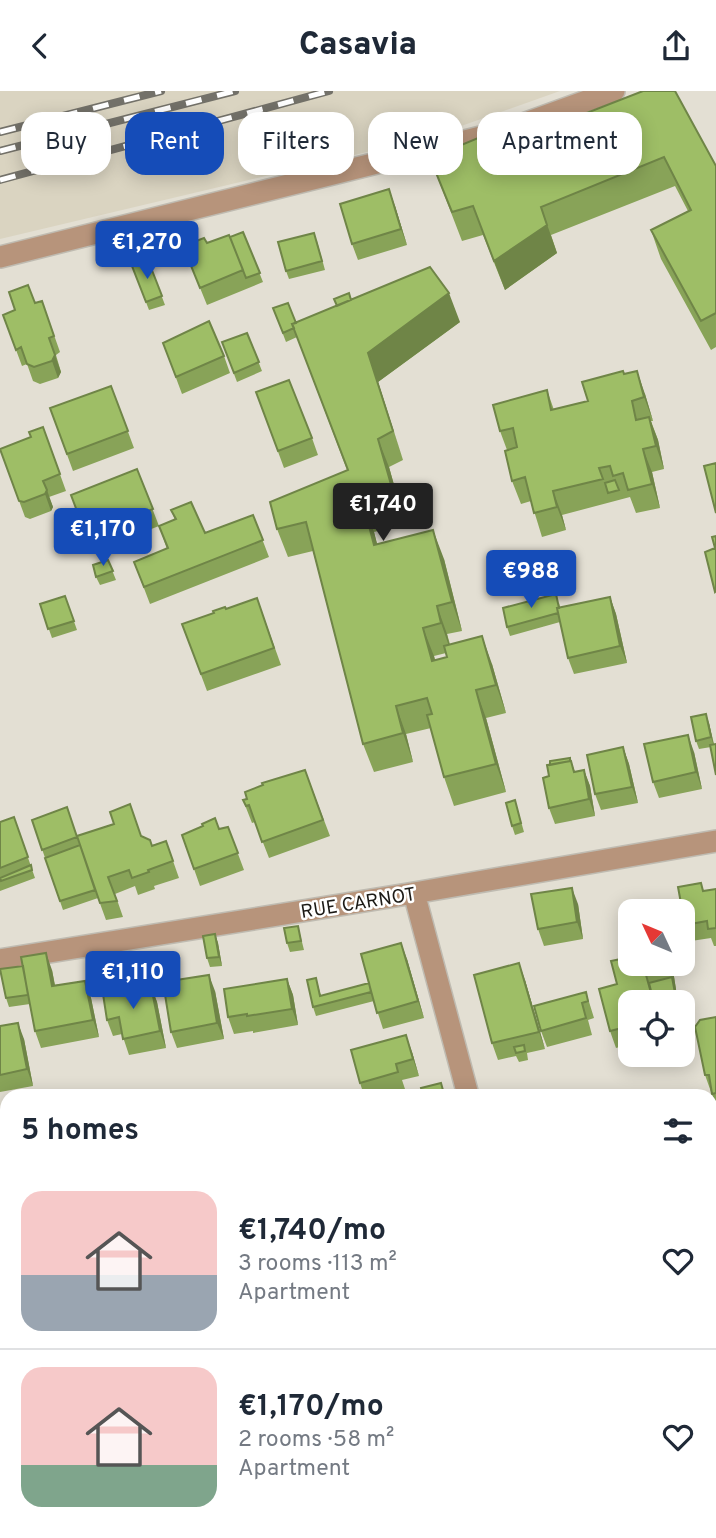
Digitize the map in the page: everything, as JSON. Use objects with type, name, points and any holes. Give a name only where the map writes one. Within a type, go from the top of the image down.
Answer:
[{"type":"street","points":[[0,257],[502,132],[614,91]]},
{"type":"street","name":"RUE CARNOT","points":[[0,960],[414,894],[716,841]]},
{"type":"street","points":[[414,894],[466,1089]]},
{"type":"shaded area","points":[[0,91],[560,91],[501,112],[477,112],[477,120],[463,125],[463,112],[368,112],[368,152],[354,155],[354,112],[238,112],[238,175],[270,175],[0,239]]},
{"type":"building","points":[[643,91],[675,91],[716,166],[716,313],[701,321],[651,230],[691,210],[664,157],[642,166],[642,112],[589,112]]},
{"type":"building","points":[[477,138],[477,175],[620,175],[541,207],[547,225],[494,261],[473,206],[452,212],[437,175],[463,175],[463,144]]},
{"type":"building","points":[[389,189],[401,229],[352,244],[340,204]]},
{"type":"building","points":[[243,232],[260,273],[246,278],[230,237]]},
{"type":"building","points":[[314,233],[322,261],[286,271],[278,242]]},
{"type":"building","points":[[229,235],[243,270],[200,288],[183,246],[204,238],[207,243]]},
{"type":"building","points":[[148,260],[162,296],[146,302],[132,266]]},
{"type":"building","points":[[430,267],[449,293],[368,353],[393,431],[378,439],[394,495],[363,503],[374,545],[433,530],[452,602],[437,606],[441,623],[423,628],[432,661],[447,657],[444,646],[482,636],[496,685],[476,690],[496,764],[444,777],[427,715],[432,714],[427,698],[396,706],[403,733],[363,744],[306,522],[277,529],[270,502],[348,470],[292,324]]},
{"type":"building","points":[[28,285],[35,303],[42,301],[54,336],[49,338],[55,355],[52,361],[34,367],[27,364],[21,347],[16,350],[3,315],[15,310],[9,292]]},
{"type":"building","points":[[349,293],[351,300],[337,306],[334,299]]},
{"type":"building","points":[[288,303],[296,323],[292,324],[294,328],[283,333],[273,308]]},
{"type":"building","points":[[209,321],[224,356],[176,377],[163,343]]},
{"type":"building","points":[[247,333],[259,362],[234,373],[222,342]]},
{"type":"building","points":[[623,371],[624,374],[637,371],[644,397],[632,401],[636,420],[649,417],[656,446],[643,449],[652,484],[628,490],[623,473],[613,476],[610,466],[599,468],[603,479],[553,491],[557,507],[534,513],[525,477],[512,481],[505,451],[517,447],[513,428],[500,431],[493,405],[547,390],[551,410],[588,401],[582,382]]},
{"type":"building","points":[[289,380],[312,438],[278,451],[256,392]]},
{"type":"building","points":[[111,386],[128,431],[67,454],[50,408]]},
{"type":"building","points":[[43,427],[60,474],[43,481],[47,490],[45,494],[24,502],[19,501],[0,449],[31,437],[29,432]]},
{"type":"building","points":[[716,463],[716,513],[704,466]]},
{"type":"building","points":[[137,469],[153,509],[86,535],[71,495]]},
{"type":"building","points":[[615,480],[619,490],[608,493],[605,483]]},
{"type":"building","points":[[191,502],[205,533],[253,515],[263,540],[144,587],[134,562],[168,548],[159,526],[176,519],[171,510]]},
{"type":"building","points":[[716,536],[715,592],[705,552],[715,548],[712,537]]},
{"type":"building","points":[[108,560],[113,571],[96,577],[93,565]]},
{"type":"building","points":[[556,594],[558,613],[507,627],[503,608]]},
{"type":"building","points":[[65,596],[74,621],[48,629],[40,604]]},
{"type":"building","points":[[610,597],[620,646],[568,658],[557,608]]},
{"type":"building","points":[[257,598],[274,648],[201,674],[182,624],[214,613],[213,611]]},
{"type":"building","points":[[706,714],[711,737],[696,741],[691,717]]},
{"type":"building","points":[[688,735],[696,772],[653,782],[644,744]]},
{"type":"building","points":[[716,744],[716,775],[710,745]]},
{"type":"building","points":[[623,747],[632,787],[595,794],[587,755]]},
{"type":"building","points":[[570,758],[570,761],[550,765],[550,761]]},
{"type":"building","points":[[571,761],[574,772],[584,770],[589,799],[549,808],[543,778],[549,776],[547,765]]},
{"type":"building","points":[[305,770],[323,820],[262,842],[249,805],[246,806],[243,800],[247,799],[245,792],[263,785],[262,783]]},
{"type":"building","points":[[515,800],[521,823],[512,826],[506,803]]},
{"type":"building","points":[[130,804],[141,836],[150,840],[152,846],[166,841],[173,861],[132,878],[129,870],[108,877],[117,901],[100,903],[77,836],[114,824],[110,812]]},
{"type":"building","points":[[67,807],[77,837],[42,850],[32,820]]},
{"type":"building","points":[[14,817],[28,857],[0,868],[0,822]]},
{"type":"building","points":[[215,818],[219,829],[228,827],[238,853],[194,869],[182,835]]},
{"type":"building","points":[[80,845],[95,890],[60,901],[45,858]]},
{"type":"building","points":[[31,865],[32,870],[1,881],[0,878]]},
{"type":"building","points":[[701,883],[703,891],[716,889],[716,928],[708,929],[707,921],[695,923],[695,899],[680,899],[678,887]]},
{"type":"building","points":[[572,888],[577,922],[538,929],[531,894]]},
{"type":"building","points":[[298,926],[301,941],[287,943],[284,928]]},
{"type":"building","points":[[215,934],[219,957],[207,958],[203,936]]},
{"type":"building","points":[[401,943],[418,1001],[377,1013],[361,954]]},
{"type":"building","points":[[46,953],[52,986],[85,981],[93,1020],[35,1031],[21,957]]},
{"type":"building","points":[[618,960],[618,977],[647,977],[650,990],[618,990],[618,1029],[610,1031],[599,989],[617,984],[611,961]]},
{"type":"building","points":[[519,963],[539,1032],[492,1043],[474,975]]},
{"type":"building","points":[[23,966],[28,995],[6,998],[0,969]]},
{"type":"building","points":[[209,975],[217,1023],[171,1032],[163,982]]},
{"type":"building","points":[[672,977],[674,990],[651,990],[649,983]]},
{"type":"building","points":[[316,978],[320,996],[369,983],[371,992],[313,1007],[307,980]]},
{"type":"building","points":[[287,979],[292,1009],[228,1017],[224,989]]},
{"type":"building","points":[[151,986],[160,1031],[123,1039],[119,1017],[107,1020],[103,994]]},
{"type":"building","points":[[586,992],[588,1001],[582,1003],[586,1018],[541,1031],[534,1006]]},
{"type":"building","points":[[716,1017],[716,1089],[711,1089],[709,1075],[705,1075],[695,1027],[700,1020]]},
{"type":"building","points":[[18,1023],[27,1069],[0,1075],[0,1026]]},
{"type":"building","points":[[406,1035],[413,1059],[396,1064],[398,1072],[360,1083],[351,1050]]},
{"type":"building","points":[[524,1045],[525,1051],[516,1053],[514,1047]]},
{"type":"building","points":[[441,1083],[443,1089],[421,1089]]},
{"type":"railway","points":[[0,132],[161,91]]},
{"type":"railway","points":[[0,151],[235,91]]},
{"type":"railway","points":[[0,180],[329,91]]}]
